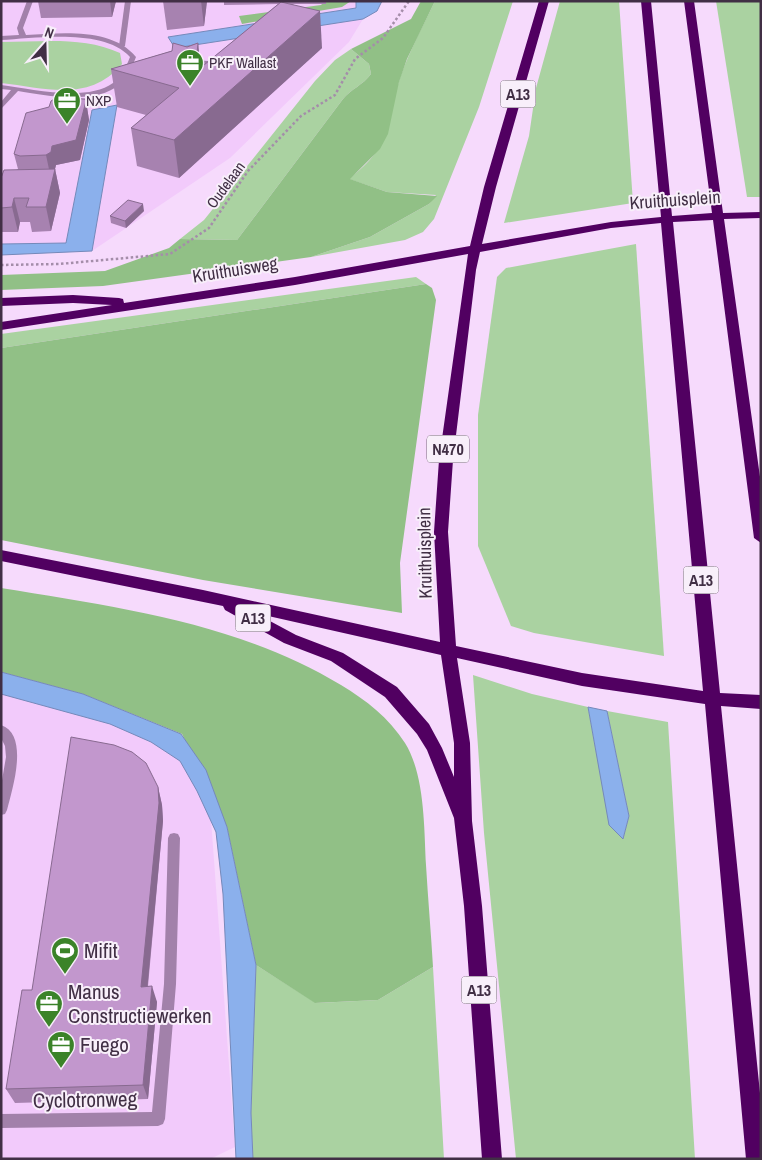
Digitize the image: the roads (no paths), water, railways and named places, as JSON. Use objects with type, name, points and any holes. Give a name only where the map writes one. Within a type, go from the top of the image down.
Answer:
[{"type":"highway","name":"A13","points":[[474,250],[544,1]]},
{"type":"highway","name":"A13","points":[[646,1],[756,1159]]},
{"type":"highway","points":[[689,1],[761,538]]},
{"type":"highway","name":"Kruithuisplein","points":[[448,650],[441,532],[446,460],[474,250],[611,225],[692,217],[761,216]]},
{"type":"highway","name":"Kruithuisweg","points":[[1,326],[146,305],[474,250]]},
{"type":"highway","points":[[1,302],[73,298],[146,305]]},
{"type":"highway","points":[[1,555],[216,598],[533,669],[632,688],[761,702]]},
{"type":"highway","name":"A13","points":[[216,598],[290,639],[337,656],[391,692],[409,710],[427,735],[464,821]]},
{"type":"highway","name":"A13","points":[[448,650],[462,743],[464,821],[473,906],[492,1159]]},
{"type":"street","points":[[23,37],[20,28],[30,1]]},
{"type":"street","points":[[122,46],[128,1]]},
{"type":"street","points":[[1,38],[98,38],[122,46],[133,57],[134,63],[126,74],[108,90],[71,96],[1,87]]},
{"type":"street","points":[[181,62],[209,63]]},
{"type":"street","points":[[1,107],[16,89]]},
{"type":"street","points":[[1,730],[9,736],[13,748],[1,810]]},
{"type":"street","name":"Cyclotronweg","points":[[1,1121],[158,1119],[170,984],[174,838]]},
{"type":"water","points":[[356,1],[382,1],[377,11],[363,19],[175,48],[168,37],[356,8]]},
{"type":"water","points":[[117,105],[92,251],[1,255],[1,244],[66,243],[92,110]]},
{"type":"water","points":[[1,672],[83,694],[181,734],[206,770],[227,827],[256,965],[251,1113],[253,1159],[236,1159],[223,894],[216,832],[197,791],[180,761],[151,742],[110,724],[1,694]]},
{"type":"water","points":[[588,707],[607,711],[629,816],[623,839],[609,825]]},
{"type":"place","name":"PKF Wallast","points":[[190,87]]},
{"type":"place","name":"NXP","points":[[67,125]]},
{"type":"place","name":"Mifit","points":[[65,975]]},
{"type":"place","name":"Manus Constructiewerken","points":[[49,1028]]},
{"type":"place","name":"Fuego","points":[[61,1069]]}]
